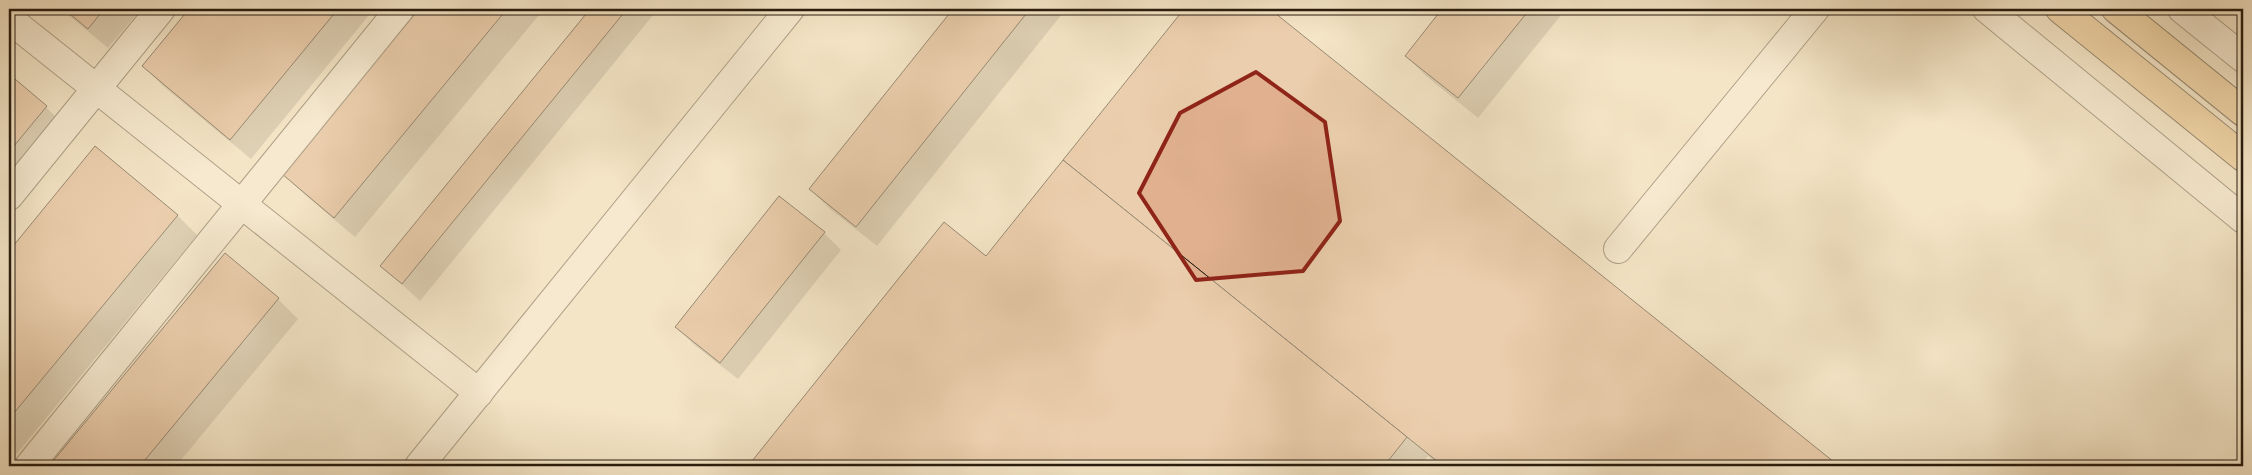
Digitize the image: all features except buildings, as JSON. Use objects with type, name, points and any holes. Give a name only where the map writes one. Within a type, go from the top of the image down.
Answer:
[{"type":"main road","points":[[2060,9],[2243,157]]},
{"type":"main road","points":[[2116,9],[2243,112]]},
{"type":"street","points":[[9,196],[160,9]]},
{"type":"street","points":[[29,466],[400,9]]},
{"type":"street","points":[[419,466],[790,9]]},
{"type":"street","points":[[1618,249],[1815,9]]},
{"type":"street","points":[[1987,9],[2243,219]]},
{"type":"street","points":[[2182,9],[2243,58]]},
{"type":"street","points":[[9,19],[478,393]]},
{"type":"highlighted area","points":[[1256,72],[1325,122],[1340,221],[1303,271],[1196,280],[1139,193],[1180,113]]}]
